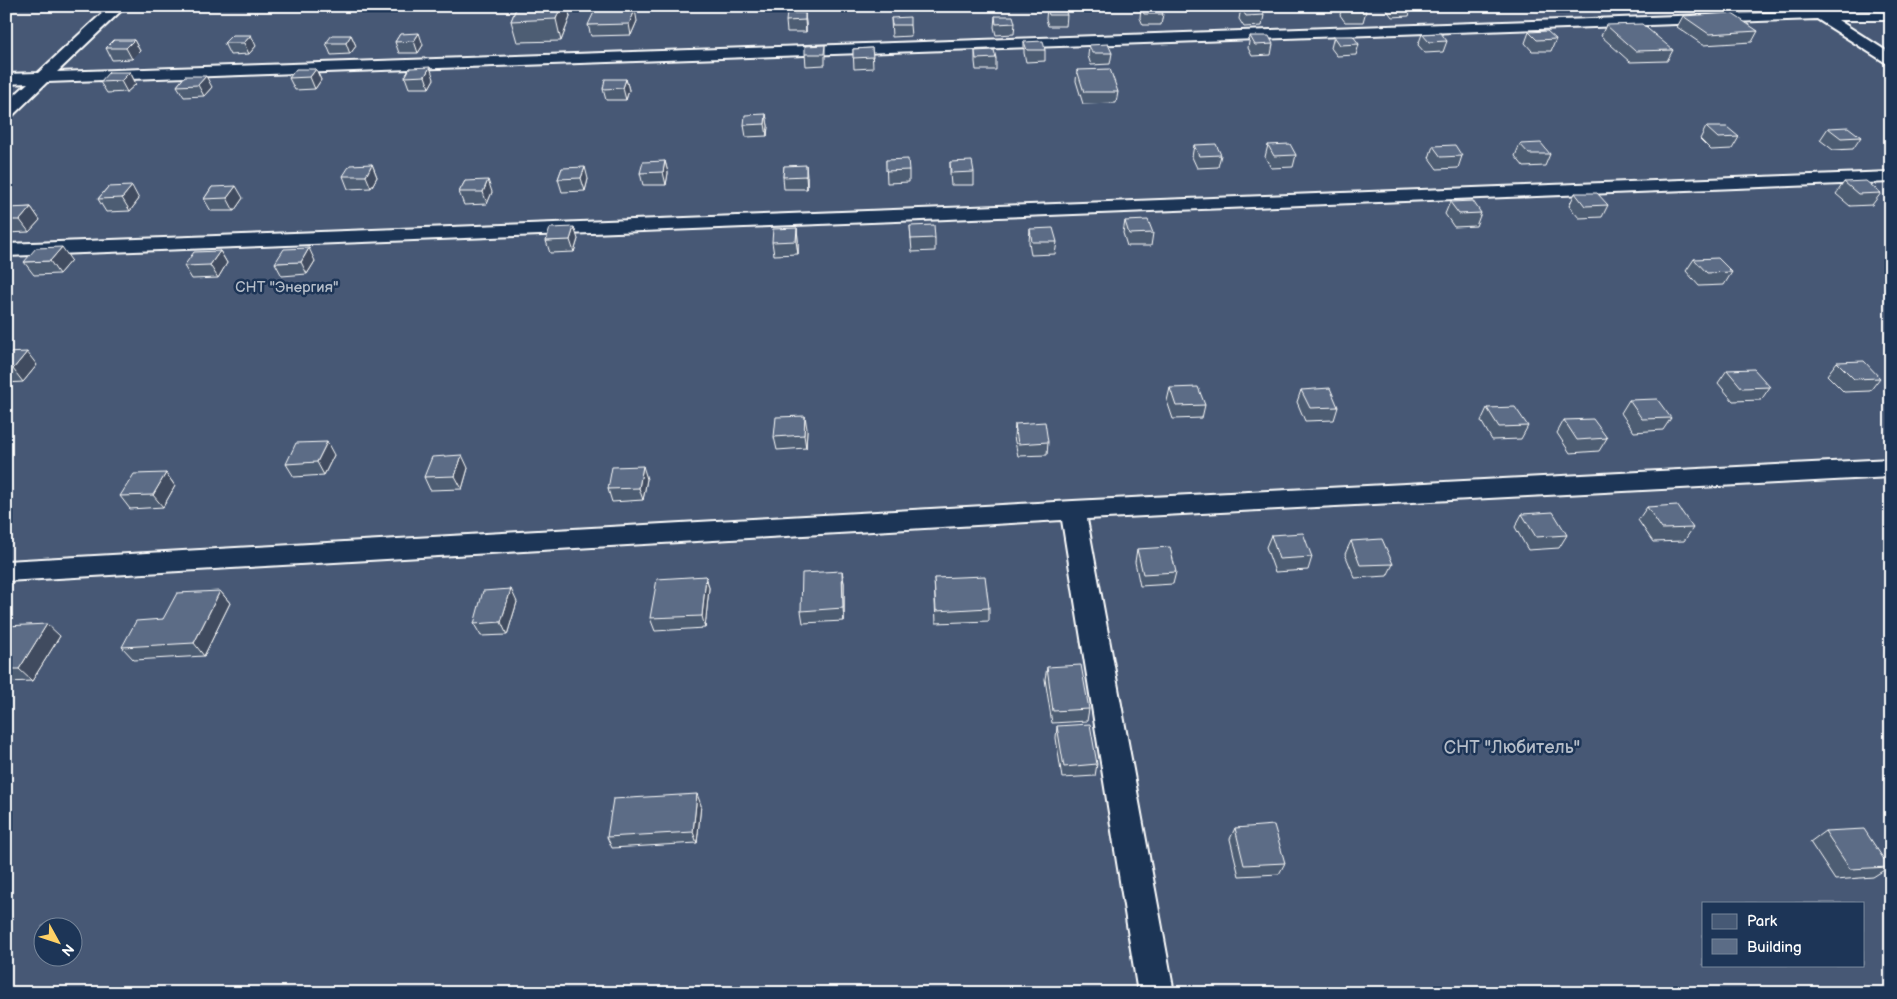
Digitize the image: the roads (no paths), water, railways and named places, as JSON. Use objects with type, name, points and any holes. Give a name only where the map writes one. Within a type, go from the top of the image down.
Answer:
[{"type":"lane","points":[[6,112],[119,6]]},
{"type":"lane","points":[[1807,6],[1891,61]]},
{"type":"lane","points":[[6,78],[1821,16],[1891,16]]},
{"type":"lane","points":[[6,250],[1891,176]]},
{"type":"lane","points":[[6,571],[1073,510],[1891,468]]},
{"type":"lane","points":[[1073,510],[1156,993]]},
{"type":"park label","name":"СНТ \"Энергия\"","points":[[287,287]]},
{"type":"park label","name":"СНТ \"Любитель\"","points":[[1512,747]]}]
